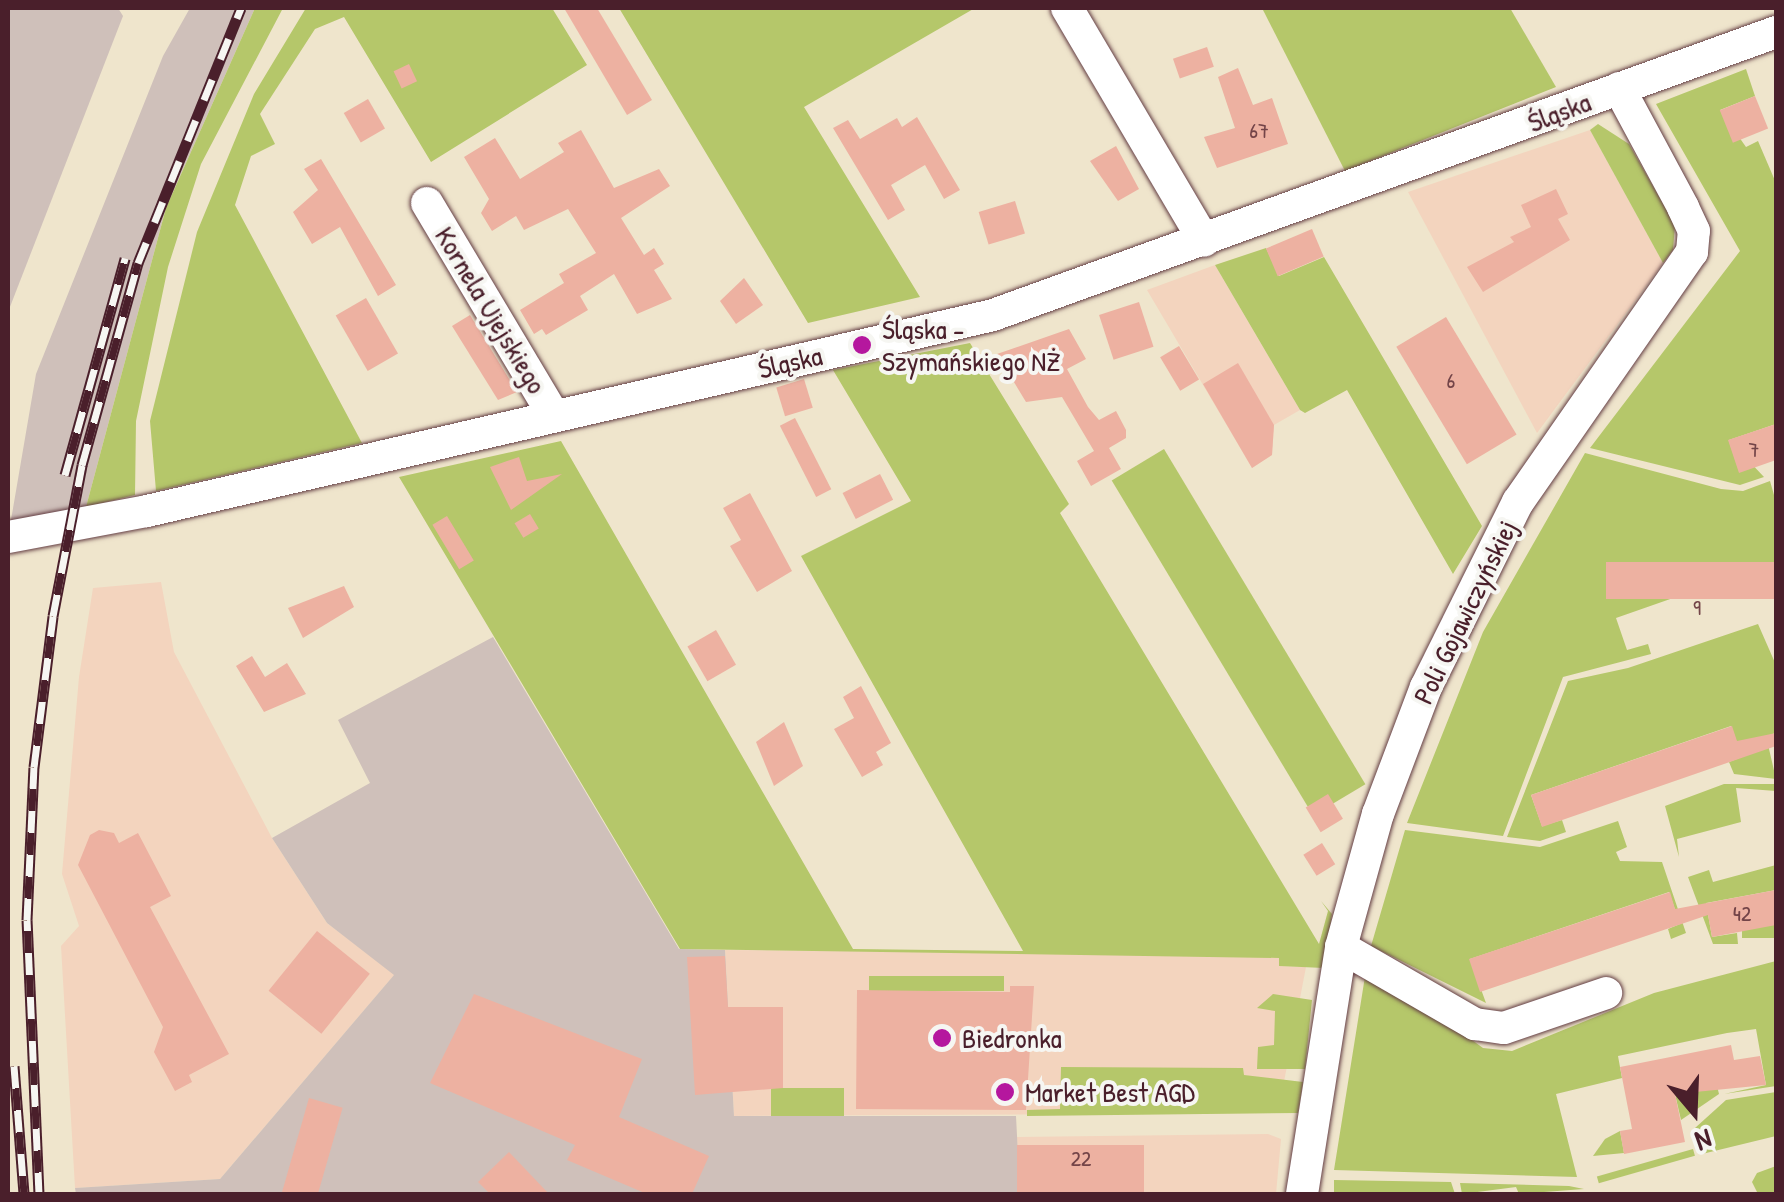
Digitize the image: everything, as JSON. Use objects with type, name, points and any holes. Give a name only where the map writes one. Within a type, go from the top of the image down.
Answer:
[{"type":"street","points":[[1067,8],[1204,241]]},
{"type":"street","name":"Śląska","points":[[8,537],[994,315],[1776,32]]},
{"type":"street","name":"Poli Gojawiczyńskiej","points":[[1302,1194],[1341,948],[1378,814],[1469,592],[1577,410],[1692,252],[1689,219],[1620,88]]},
{"type":"street","name":"Kornela Ujejskiego","points":[[427,204],[554,416]]},
{"type":"street","points":[[1341,948],[1475,1024],[1504,1028],[1606,993]]},
{"type":"shaded area","points":[[8,8],[118,8],[123,16],[8,312]]},
{"type":"shaded area","points":[[190,8],[255,8],[166,208],[86,507],[11,520],[36,374],[163,56]]},
{"type":"shaded area","points":[[1590,130],[1663,263],[1537,433],[1408,192]]},
{"type":"shaded area","points":[[1215,265],[1300,410],[1274,425],[1272,455],[1252,468],[1147,290]]},
{"type":"shaded area","points":[[161,582],[174,652],[272,838],[327,923],[395,974],[220,1179],[75,1188],[61,946],[79,926],[62,874],[79,677],[93,588]]},
{"type":"shaded area","points":[[493,637],[679,949],[725,950],[734,1116],[1016,1116],[1020,1194],[76,1194],[75,1188],[220,1179],[394,975],[327,923],[272,838],[370,783],[338,720]]},
{"type":"shaded area","points":[[725,950],[1280,953],[1280,966],[1306,967],[1278,1113],[734,1116]]},
{"type":"shaded area","points":[[1268,1134],[1281,1139],[1276,1194],[1020,1194],[1017,1137]]},
{"type":"green space","points":[[255,8],[283,8],[201,164],[168,267],[136,421],[135,495],[86,507],[166,208]]},
{"type":"green space","points":[[306,8],[552,8],[587,65],[431,162],[344,17],[315,29],[260,114],[275,144],[251,156],[235,205],[362,443],[156,491],[150,421],[197,232],[254,94]]},
{"type":"green space","points":[[619,8],[975,8],[804,107],[920,297],[808,323]]},
{"type":"green space","points":[[1262,8],[1510,8],[1556,87],[1345,171]]},
{"type":"green space","points":[[1746,69],[1755,96],[1720,110],[1746,147],[1758,141],[1776,183],[1776,424],[1729,440],[1764,477],[1740,485],[1590,448],[1740,251],[1656,104]]},
{"type":"green space","points":[[1598,124],[1629,144],[1675,225],[1673,250],[1663,263],[1590,130]]},
{"type":"green space","points":[[1266,248],[1279,276],[1324,257],[1482,526],[1453,574],[1347,390],[1305,413],[1300,410],[1215,265]]},
{"type":"green space","points":[[970,343],[1069,504],[1060,513],[1319,944],[1328,911],[1321,901],[1332,914],[1324,968],[1279,966],[1279,958],[680,949],[399,477],[561,441],[853,949],[1023,951],[801,556],[911,501],[833,370]]},
{"type":"green space","points":[[1164,449],[1365,784],[1313,816],[1112,480]]},
{"type":"green space","points":[[1585,453],[1721,489],[1743,491],[1770,481],[1776,502],[1776,562],[1616,618],[1627,650],[1648,644],[1651,654],[1563,677],[1503,836],[1407,823],[1483,632]]},
{"type":"green space","points":[[1758,624],[1776,665],[1776,733],[1766,736],[1776,779],[1734,774],[1729,762],[1742,757],[1731,726],[1531,795],[1542,826],[1562,820],[1566,832],[1540,841],[1507,837],[1568,681],[1628,668]]},
{"type":"green space","points":[[1724,784],[1776,784],[1776,791],[1736,788],[1741,822],[1677,839],[1679,857],[1665,806]]},
{"type":"green space","points":[[1618,821],[1627,847],[1616,852],[1620,861],[1662,862],[1686,933],[1671,939],[1668,929],[1680,924],[1669,892],[1470,959],[1486,1003],[1371,946],[1405,830],[1540,847]]},
{"type":"green space","points":[[1776,865],[1776,890],[1706,903],[1712,937],[1737,933],[1738,944],[1713,944],[1688,877],[1709,870],[1713,882]]},
{"type":"green space","points":[[1742,925],[1776,925],[1776,938],[1742,938]]},
{"type":"green space","points":[[1776,961],[1776,1086],[1724,1094],[1766,1085],[1756,1029],[1727,1033],[1618,1056],[1622,1078],[1556,1094],[1577,1177],[1334,1170],[1367,964],[1483,1048],[1512,1051],[1654,993]]},
{"type":"green space","points":[[869,976],[1004,976],[1004,991],[869,991]]},
{"type":"green space","points":[[1273,994],[1312,1000],[1305,1069],[1257,1069],[1258,1047],[1274,1045],[1275,1011],[1257,1008]]},
{"type":"green space","points":[[1061,1067],[1243,1068],[1244,1075],[1303,1082],[1298,1113],[1027,1116],[1027,1110],[1060,1109]]},
{"type":"green space","points":[[1717,1086],[1719,1094],[1681,1120],[1675,1094]]},
{"type":"green space","points":[[771,1088],[844,1088],[844,1116],[771,1116]]},
{"type":"green space","points":[[1776,1092],[1776,1136],[1702,1154],[1695,1128],[1726,1100]]},
{"type":"green space","points":[[1620,1131],[1624,1153],[1593,1156],[1605,1139]]},
{"type":"green space","points":[[1693,1149],[1695,1156],[1599,1183],[1597,1177]]},
{"type":"green space","points":[[1776,1166],[1776,1192],[1758,1194],[1752,1182],[1757,1173]]},
{"type":"green space","points":[[1334,1180],[1451,1182],[1455,1194],[1334,1194]]},
{"type":"green space","points":[[1460,1183],[1584,1189],[1519,1194],[1516,1187],[1462,1194]]},
{"type":"building","points":[[564,8],[597,8],[652,100],[627,115]]},
{"type":"building","points":[[1207,47],[1214,67],[1180,79],[1173,59]]},
{"type":"building","points":[[409,64],[417,81],[402,88],[394,71]]},
{"type":"building","points":[[1238,68],[1253,105],[1272,98],[1288,144],[1217,168],[1204,137],[1235,128],[1218,77]]},
{"type":"building","points":[[1755,96],[1768,128],[1733,143],[1720,110]]},
{"type":"building","points":[[368,99],[385,128],[361,142],[344,113]]},
{"type":"building","points":[[917,117],[960,190],[944,199],[925,165],[891,185],[905,210],[888,220],[833,128],[848,120],[860,139],[897,118],[902,127]]},
{"type":"building","points":[[581,130],[614,188],[659,169],[670,186],[621,218],[644,255],[654,248],[664,264],[654,270],[672,299],[637,314],[614,274],[580,296],[588,310],[546,335],[542,329],[534,334],[520,310],[564,283],[559,274],[596,253],[568,209],[524,230],[516,216],[492,231],[481,213],[489,199],[464,157],[495,138],[520,179],[564,152],[558,143]]},
{"type":"building","points":[[1116,146],[1139,189],[1118,201],[1090,161]]},
{"type":"building","points":[[321,159],[396,285],[378,296],[340,227],[312,244],[293,212],[318,190],[304,169]]},
{"type":"building","points":[[1556,189],[1568,214],[1558,219],[1570,240],[1483,292],[1467,267],[1514,242],[1510,237],[1531,227],[1521,205]]},
{"type":"building","points":[[1015,201],[1025,234],[989,245],[979,212]]},
{"type":"building","points":[[1312,229],[1324,257],[1278,276],[1266,249]]},
{"type":"building","points":[[744,278],[763,305],[736,324],[720,301]]},
{"type":"building","points":[[366,298],[398,353],[368,371],[336,316]]},
{"type":"building","points":[[1139,302],[1154,347],[1114,360],[1099,315]]},
{"type":"building","points":[[470,315],[517,392],[498,400],[452,326]]},
{"type":"building","points":[[1446,317],[1517,434],[1467,464],[1396,347]]},
{"type":"building","points":[[1069,329],[1086,359],[1067,369],[1088,407],[1099,420],[1116,411],[1126,430],[1126,438],[1109,448],[1121,469],[1091,486],[1077,461],[1094,451],[1062,397],[1026,402],[997,354]]},
{"type":"building","points":[[1179,346],[1199,379],[1180,391],[1160,357]]},
{"type":"building","points":[[1238,363],[1274,425],[1272,455],[1252,468],[1203,384]]},
{"type":"building","points":[[804,379],[813,408],[785,416],[776,387]]},
{"type":"building","points":[[795,418],[831,489],[816,497],[780,426]]},
{"type":"building","points":[[1776,424],[1776,460],[1739,473],[1728,440]]},
{"type":"building","points":[[519,457],[527,481],[562,474],[511,510],[490,467]]},
{"type":"building","points":[[880,474],[893,500],[856,519],[843,493]]},
{"type":"building","points":[[750,493],[792,571],[757,592],[730,546],[741,540],[723,508]]},
{"type":"building","points":[[530,514],[539,529],[523,538],[515,523]]},
{"type":"building","points":[[447,516],[474,561],[459,569],[432,525]]},
{"type":"building","points":[[1606,562],[1776,562],[1776,599],[1606,599]]},
{"type":"building","points":[[344,586],[354,607],[303,638],[288,608]]},
{"type":"building","points":[[716,630],[736,665],[707,681],[687,646]]},
{"type":"building","points":[[252,656],[265,677],[287,663],[306,694],[264,712],[236,666]]},
{"type":"building","points":[[861,686],[891,743],[876,752],[883,765],[862,777],[834,729],[854,718],[843,697]]},
{"type":"building","points":[[784,722],[803,766],[774,786],[756,742]]},
{"type":"building","points":[[1732,726],[1737,741],[1776,733],[1776,746],[1542,827],[1531,795]]},
{"type":"building","points":[[1328,794],[1343,819],[1321,832],[1306,807]]},
{"type":"building","points":[[99,830],[114,833],[119,843],[138,833],[171,896],[150,907],[229,1054],[189,1075],[192,1082],[175,1091],[154,1052],[163,1027],[78,865],[90,835]]},
{"type":"building","points":[[1322,843],[1335,864],[1317,876],[1303,855]]},
{"type":"building","points":[[1776,890],[1776,925],[1712,937],[1708,915],[1480,992],[1469,959],[1670,892],[1675,909]]},
{"type":"building","points":[[317,931],[370,974],[321,1034],[269,991]]},
{"type":"building","points":[[725,956],[728,1007],[783,1007],[783,1088],[695,1095],[687,957]]},
{"type":"building","name":"Biedronka","points":[[1010,986],[1034,986],[1026,1110],[856,1109],[857,990],[1010,992]]},
{"type":"building","points":[[474,994],[642,1059],[619,1117],[709,1156],[692,1194],[647,1194],[567,1160],[575,1145],[430,1083]]},
{"type":"building","points":[[1731,1045],[1734,1060],[1760,1056],[1766,1085],[1675,1094],[1685,1142],[1624,1154],[1620,1131],[1632,1129],[1620,1067]]},
{"type":"building","points":[[309,1098],[343,1108],[318,1194],[281,1194]]},
{"type":"building","points":[[1017,1145],[1144,1145],[1144,1194],[1017,1194]]},
{"type":"building","points":[[509,1152],[549,1194],[490,1194],[478,1182]]},
{"type":"railway","points":[[39,1194],[27,920],[34,767],[53,616],[82,465],[138,263],[241,8]]},
{"type":"railway","points":[[65,475],[125,258]]},
{"type":"railway","points":[[14,1066],[24,1194]]},
{"type":"place","name":"Śląska - Szymańskiego NŻ","points":[[862,345]]},
{"type":"place","name":"Biedronka","points":[[942,1038]]},
{"type":"place","name":"Market Best AGD","points":[[1005,1092]]}]
